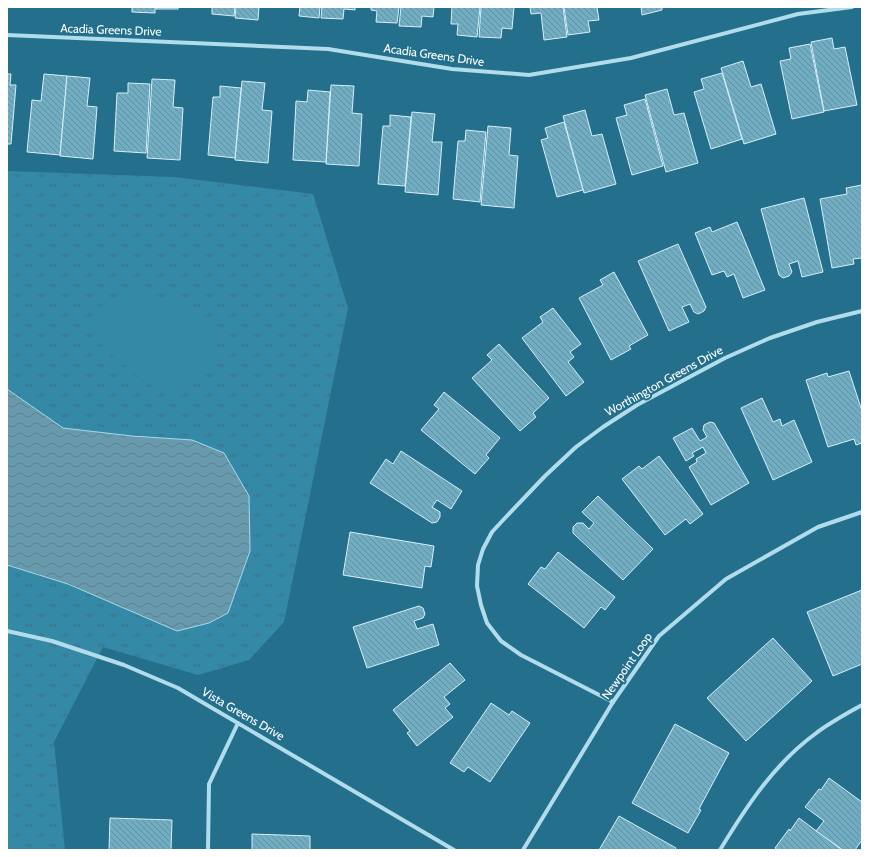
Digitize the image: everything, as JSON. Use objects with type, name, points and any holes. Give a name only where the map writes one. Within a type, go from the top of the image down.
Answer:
[{"type":"street","name":"Acadia Greens Drive","points":[[7,35],[328,49],[452,69],[529,76],[631,58],[798,14],[852,7]]},
{"type":"street","name":"Worthington Greens Drive","points":[[613,702],[521,655],[501,641],[487,624],[480,605],[477,586],[478,565],[483,549],[492,532],[545,476],[576,447],[637,404],[718,361],[770,338],[817,322],[862,311]]},
{"type":"street","name":"Newpoint Loop","points":[[523,850],[613,702],[659,636],[726,579],[818,528],[862,512]]},
{"type":"street","name":"Vista Greens Drive","points":[[7,630],[52,641],[124,664],[178,688],[454,850]]},
{"type":"street","points":[[720,850],[750,802],[777,768],[815,734],[862,705]]},
{"type":"street","points":[[208,850],[209,784],[238,723]]},
{"type":"green space","points":[[7,171],[174,177],[313,194],[348,308],[284,622],[249,660],[198,675],[103,647],[54,742],[65,850],[7,850]]},
{"type":"green space","points":[[141,293],[160,297],[184,306],[199,316],[212,332],[214,342],[210,362],[205,372],[189,387],[171,391],[157,388],[138,376],[112,355],[100,341],[96,326],[98,315],[102,306],[106,302],[113,299]]},
{"type":"water","points":[[7,389],[63,428],[132,436],[192,440],[224,453],[249,496],[250,551],[228,613],[209,623],[177,631],[68,584],[7,565]]},
{"type":"building","points":[[132,7],[155,7],[155,13],[132,12]]},
{"type":"building","points":[[156,7],[178,7],[178,9],[156,9]]},
{"type":"building","points":[[212,7],[235,7],[234,16],[212,14]]},
{"type":"building","points":[[236,7],[259,7],[258,20],[235,18]]},
{"type":"building","points":[[300,7],[320,7],[319,18],[299,16]]},
{"type":"building","points":[[322,7],[355,7],[355,10],[344,9],[343,19],[321,18]]},
{"type":"building","points":[[371,7],[399,7],[397,23],[376,22],[377,11],[371,10]]},
{"type":"building","points":[[401,7],[434,7],[433,17],[422,16],[421,27],[399,26]]},
{"type":"building","points":[[452,7],[480,7],[477,37],[457,35],[458,24],[451,24]]},
{"type":"building","points":[[481,7],[514,7],[512,29],[502,28],[501,38],[479,37]]},
{"type":"building","points":[[530,7],[563,7],[567,37],[544,40],[541,13],[531,14]]},
{"type":"building","points":[[564,7],[597,7],[599,20],[588,21],[590,32],[568,35]]},
{"type":"building","points":[[641,7],[662,7],[662,10],[642,15]]},
{"type":"building","points":[[832,38],[834,49],[845,47],[857,105],[824,111],[811,42]]},
{"type":"building","points":[[810,44],[824,112],[792,119],[780,61],[791,59],[789,48]]},
{"type":"building","points":[[743,61],[751,87],[761,84],[776,134],[744,144],[721,68]]},
{"type":"building","points":[[722,73],[742,139],[711,149],[694,92],[704,89],[701,79]]},
{"type":"building","points":[[7,74],[11,74],[10,85],[16,85],[11,144],[7,144]]},
{"type":"building","points":[[44,74],[67,76],[60,155],[27,152],[32,100],[41,101]]},
{"type":"building","points":[[67,76],[90,78],[87,106],[97,107],[93,159],[60,156]]},
{"type":"building","points":[[152,79],[175,80],[173,107],[183,108],[180,160],[147,158]]},
{"type":"building","points":[[242,81],[265,83],[262,110],[272,111],[268,163],[235,160]]},
{"type":"building","points":[[128,83],[150,84],[146,153],[114,151],[117,93],[128,93]]},
{"type":"building","points":[[331,85],[354,86],[352,113],[362,114],[359,166],[326,164]]},
{"type":"building","points":[[220,86],[241,88],[235,158],[208,155],[213,97],[220,97]]},
{"type":"building","points":[[667,89],[674,115],[684,113],[698,163],[666,172],[645,95]]},
{"type":"building","points":[[308,90],[330,92],[326,162],[293,160],[296,101],[307,102]]},
{"type":"building","points":[[645,99],[663,166],[632,175],[616,118],[627,115],[624,105]]},
{"type":"building","points":[[585,110],[592,136],[602,134],[616,184],[584,193],[563,116]]},
{"type":"building","points":[[412,112],[435,114],[432,142],[442,142],[438,195],[405,192]]},
{"type":"building","points":[[390,115],[411,117],[405,186],[378,184],[383,126],[390,126]]},
{"type":"building","points":[[564,122],[583,190],[557,197],[541,140],[548,138],[545,128]]},
{"type":"building","points":[[488,126],[511,128],[509,155],[518,156],[514,208],[481,205]]},
{"type":"building","points":[[466,130],[486,132],[480,202],[453,199],[458,141],[465,141]]},
{"type":"building","points":[[862,185],[862,258],[853,259],[854,264],[832,268],[820,199],[847,194],[846,188]]},
{"type":"building","points":[[804,198],[823,272],[802,277],[798,261],[789,264],[792,272],[789,276],[783,278],[779,275],[761,209]]},
{"type":"building","points":[[737,222],[765,290],[743,298],[734,274],[727,277],[724,271],[712,275],[695,233],[710,227],[712,232]]},
{"type":"building","points":[[678,244],[706,307],[704,311],[698,314],[694,312],[690,304],[682,307],[689,322],[669,331],[638,261]]},
{"type":"building","points":[[614,272],[648,335],[629,346],[631,349],[611,360],[579,298],[603,285],[600,280]]},
{"type":"building","points":[[553,308],[581,344],[570,352],[574,357],[568,362],[584,382],[566,396],[522,338],[543,322],[540,317]]},
{"type":"building","points":[[499,344],[549,398],[533,413],[536,417],[520,431],[472,378],[492,360],[487,355]]},
{"type":"building","points":[[849,371],[862,411],[862,443],[856,445],[854,439],[828,447],[806,380],[827,373],[828,377]]},
{"type":"building","points":[[444,392],[500,438],[486,455],[489,458],[475,474],[421,430],[439,409],[434,405]]},
{"type":"building","points":[[762,398],[773,422],[780,419],[782,426],[794,420],[812,462],[773,480],[741,408]]},
{"type":"building","points":[[710,422],[714,423],[749,483],[711,505],[689,467],[697,462],[696,459],[706,453],[703,447],[692,453],[694,456],[686,461],[673,438],[692,428],[700,441],[707,437],[703,430],[704,425]]},
{"type":"building","points":[[401,451],[462,491],[451,509],[437,500],[432,507],[440,512],[440,517],[437,522],[432,523],[370,483],[386,459],[393,464]]},
{"type":"building","points":[[659,456],[703,514],[690,524],[686,519],[665,535],[622,479],[639,466],[642,469]]},
{"type":"building","points":[[598,496],[653,549],[623,580],[573,533],[573,527],[577,523],[583,523],[589,529],[594,523],[582,512]]},
{"type":"building","points":[[350,532],[434,546],[431,567],[425,566],[422,588],[343,575]]},
{"type":"building","points":[[558,552],[615,597],[605,610],[601,607],[584,628],[528,584],[541,567],[545,569]]},
{"type":"building","points":[[862,590],[862,664],[833,676],[807,612]]},
{"type":"building","points":[[419,606],[423,608],[425,614],[423,618],[414,621],[417,629],[433,624],[439,645],[367,668],[353,627]]},
{"type":"building","points":[[773,638],[812,681],[746,741],[707,698]]},
{"type":"building","points":[[450,663],[465,680],[444,697],[450,704],[445,708],[453,717],[417,746],[407,733],[410,731],[393,710]]},
{"type":"building","points":[[491,703],[509,715],[512,711],[530,723],[490,782],[468,767],[464,772],[450,763]]},
{"type":"building","points":[[675,724],[729,753],[688,833],[632,803]]},
{"type":"building","points":[[829,778],[862,802],[862,840],[855,850],[843,850],[816,831],[824,821],[805,807],[819,789],[821,790]]},
{"type":"building","points":[[619,816],[676,848],[675,850],[599,850]]},
{"type":"building","points":[[110,818],[172,820],[171,850],[109,850]]},
{"type":"building","points":[[799,818],[842,850],[778,850],[775,848]]},
{"type":"building","points":[[252,834],[310,836],[310,850],[252,850]]}]
